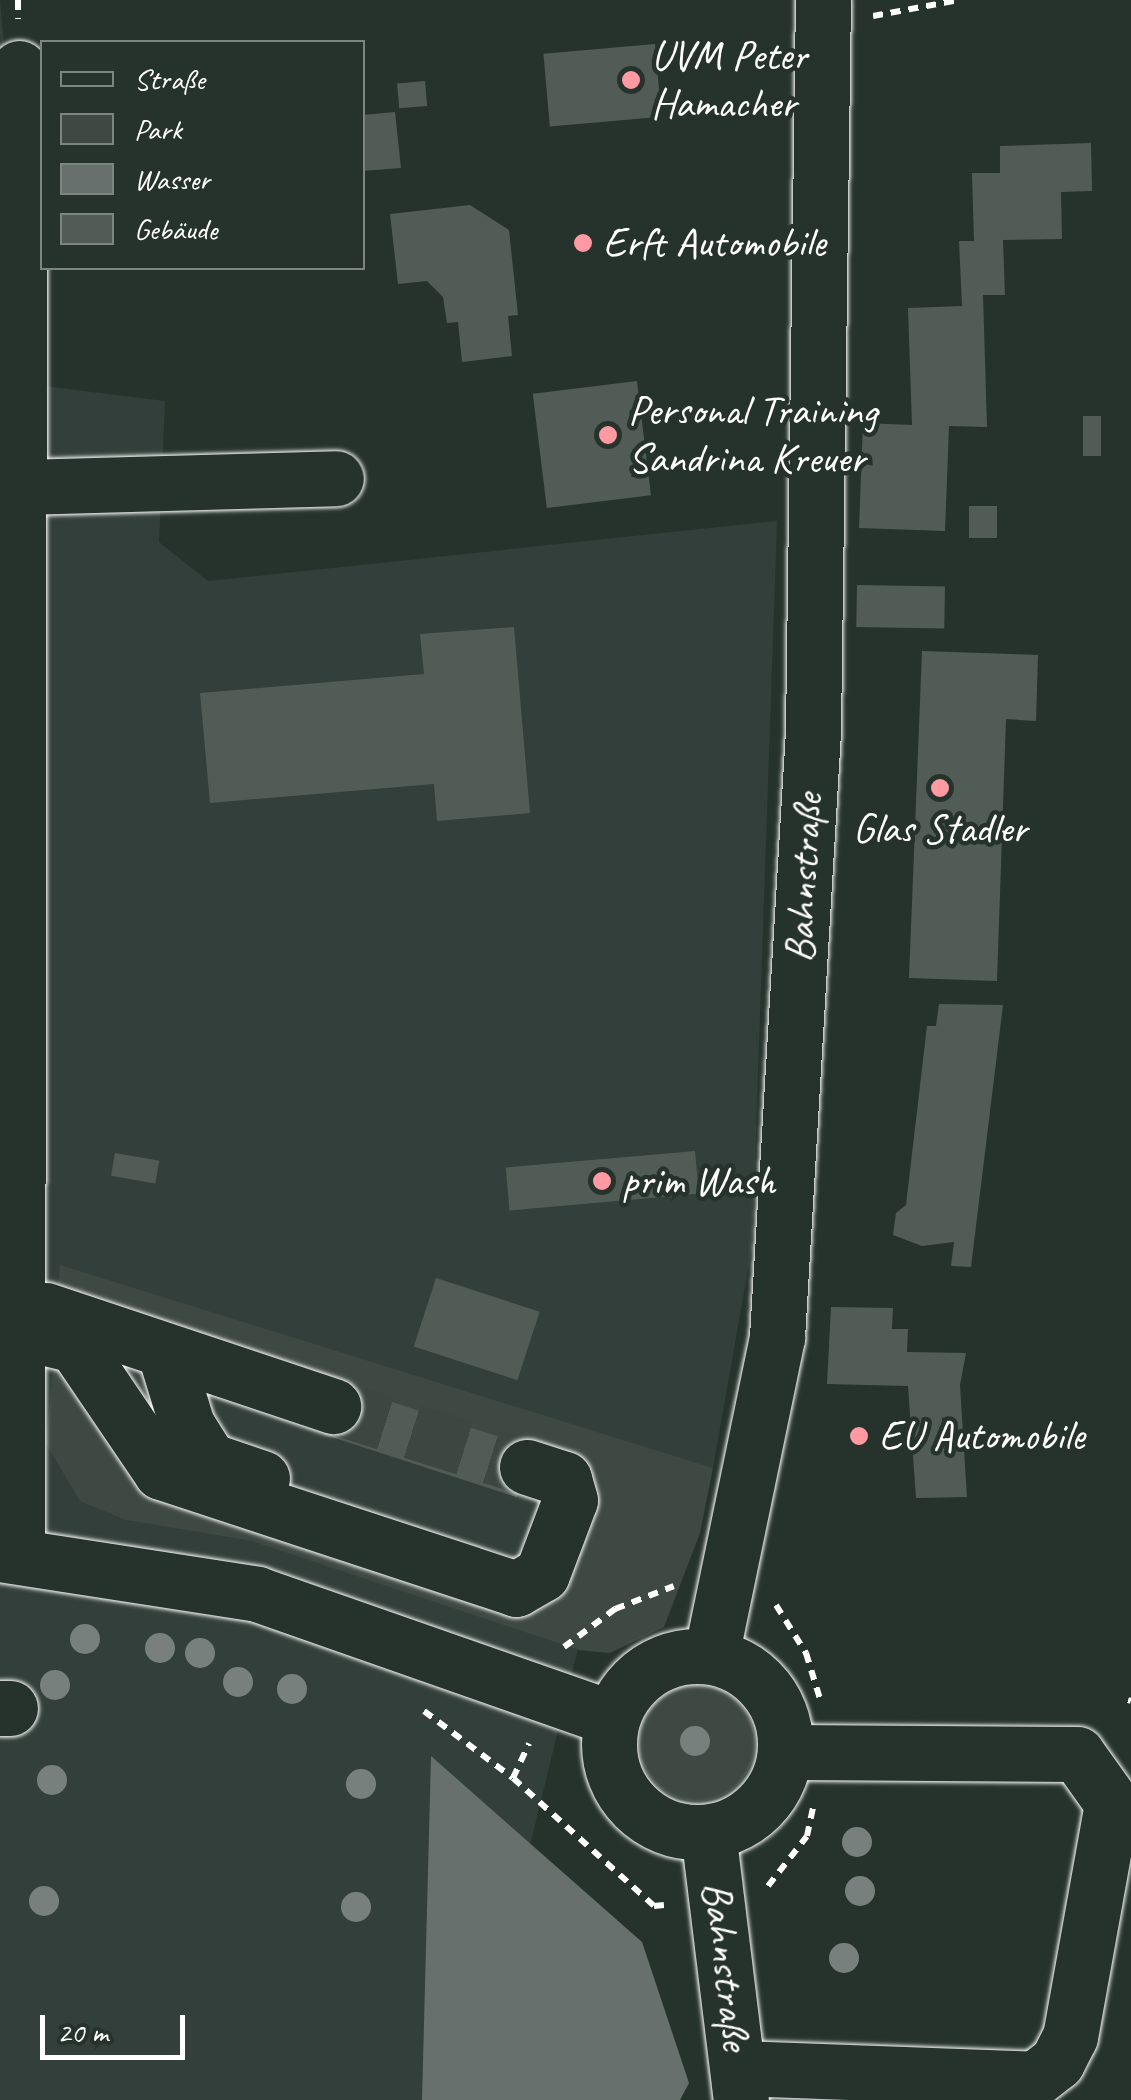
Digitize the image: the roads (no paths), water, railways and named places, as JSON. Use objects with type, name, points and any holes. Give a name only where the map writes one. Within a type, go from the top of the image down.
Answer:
[{"type":"street","name":"Bahnstraße","points":[[711,1656],[777,1337],[813,731],[824,10]]},
{"type":"street","points":[[19,68],[14,246],[23,487],[10,868],[9,1188],[18,1315],[8,1554],[257,1594],[611,1718]]},
{"type":"street","points":[[23,487],[336,478]]},
{"type":"street","points":[[18,1315],[166,1353],[333,1406]]},
{"type":"street","points":[[18,1315],[75,1346],[161,1472],[516,1589],[542,1574],[570,1500],[564,1479],[527,1467]]},
{"type":"street","points":[[166,1353],[187,1425],[210,1460],[509,1558]]},
{"type":"street","points":[[711,1656],[766,1688],[781,1717],[785,1752],[760,1806],[708,1832],[671,1828],[633,1806],[609,1759],[611,1718],[646,1670],[676,1658],[711,1656]]},
{"type":"street","points":[[740,2084],[1034,2079],[1057,2062],[1070,2037],[1112,1803],[1078,1754],[785,1752]]},
{"type":"street","name":"Bahnstraße","points":[[708,1832],[740,2084]]},
{"type":"water","points":[[431,1756],[642,1942],[689,2083],[680,2100],[422,2100]]},
{"type":"tunnel","points":[[333,1406],[527,1467]]},
{"type":"place","name":"UVM Peter Hamacher","points":[[631,80]]},
{"type":"place","name":"Erft Automobile","points":[[583,243]]},
{"type":"place","name":"Personal Training Sandrina Kreuer","points":[[608,435]]},
{"type":"place","name":"Glas Stadler","points":[[940,788]]},
{"type":"place","name":"prim Wash","points":[[602,1181]]},
{"type":"place","name":"EU Automobile","points":[[859,1436]]}]
